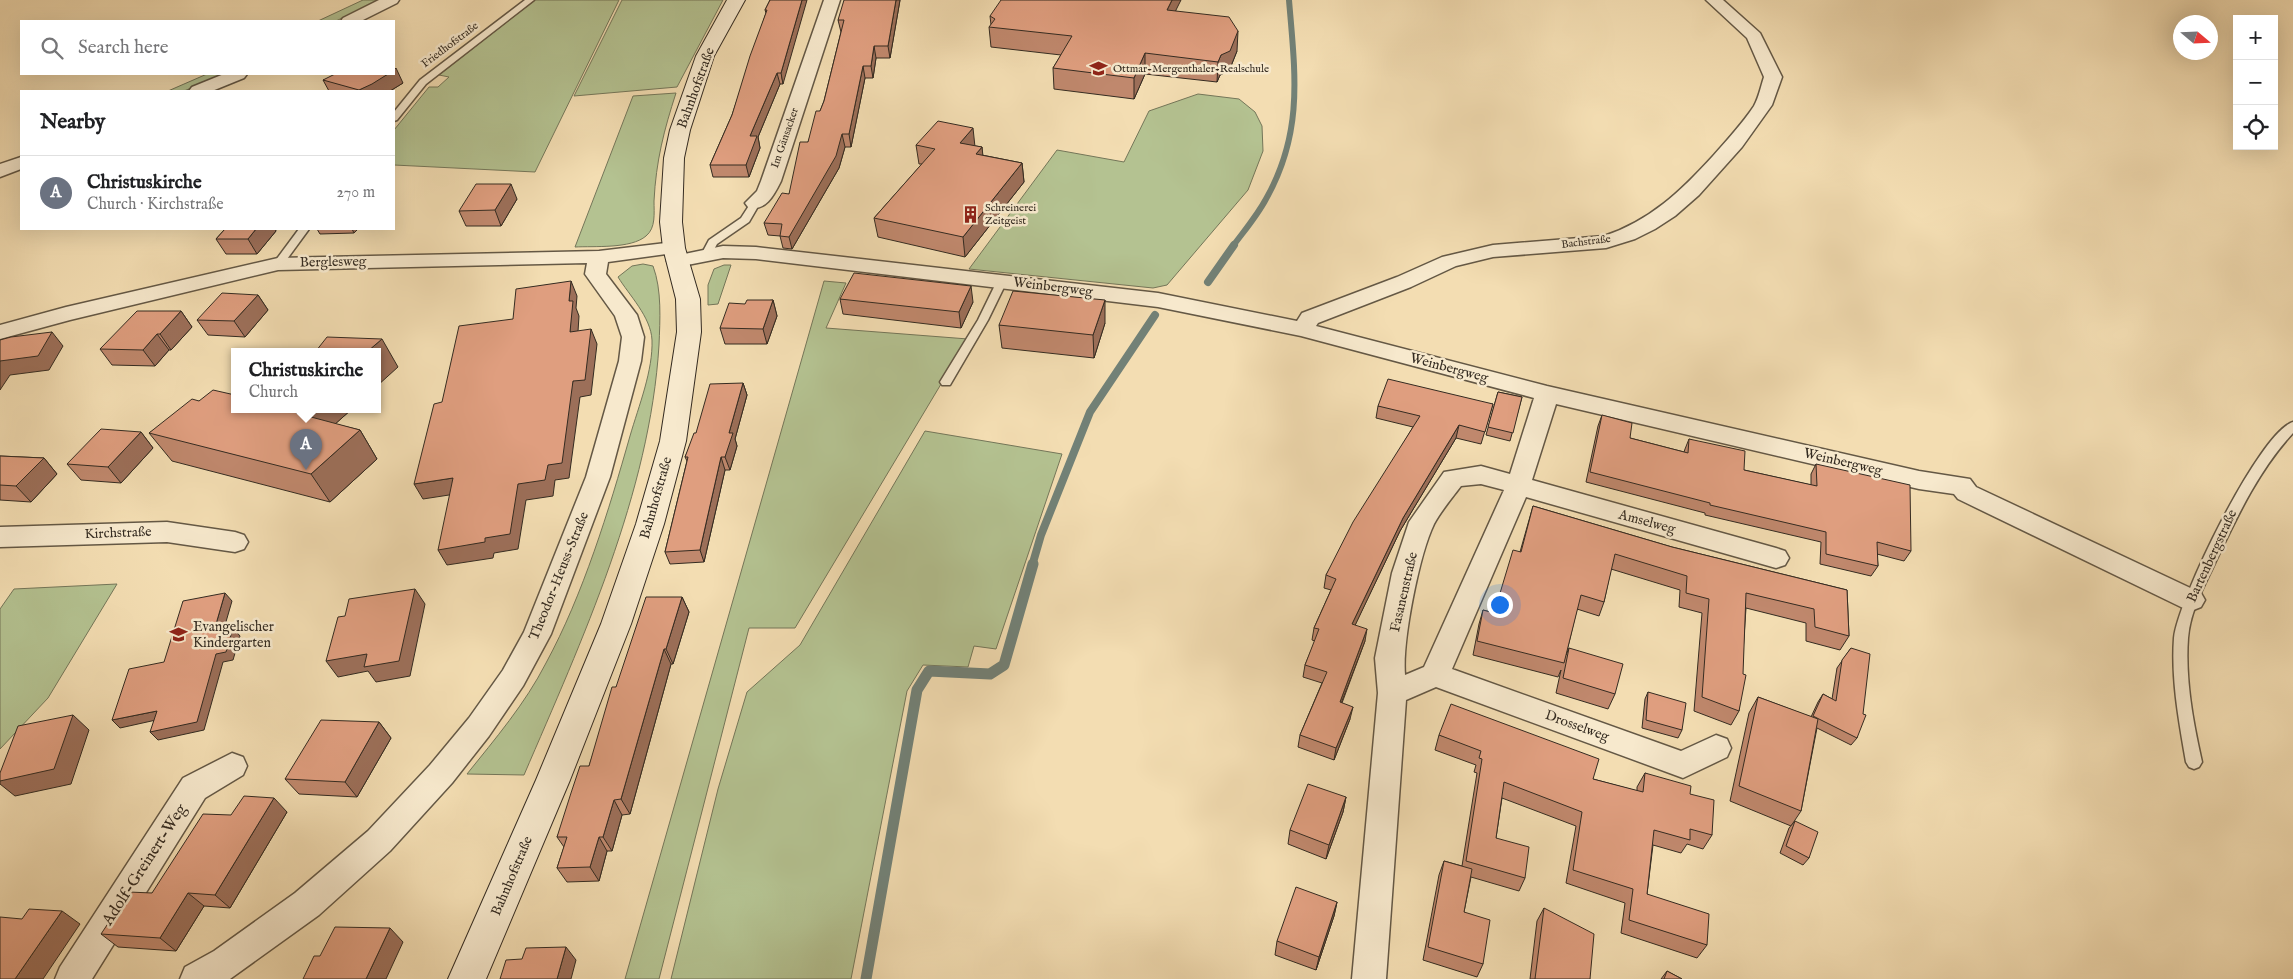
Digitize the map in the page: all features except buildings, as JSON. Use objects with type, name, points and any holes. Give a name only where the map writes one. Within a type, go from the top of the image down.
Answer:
[{"type":"main road","name":"Bahnhofstraße","points":[[467,979],[553,780],[609,642],[650,524],[673,441],[689,332],[686,254],[670,197],[674,158],[680,130],[705,56],[736,0]]},
{"type":"street","points":[[350,20],[391,0]]},
{"type":"street","name":"Im Gänsacker","points":[[755,204],[765,194],[771,181],[832,0]]},
{"type":"street","name":"Bachstraße","points":[[1302,329],[1310,318],[1404,282],[1449,261],[1493,251],[1606,242],[1628,235],[1668,212],[1692,191],[1735,143],[1763,105],[1773,77],[1754,36],[1714,0]]},
{"type":"street","points":[[200,90],[236,75]]},
{"type":"street","points":[[0,171],[20,163]]},
{"type":"street","name":"Weinbergweg","points":[[686,254],[756,253],[1002,281],[1158,300],[1302,329],[1546,394],[1919,480],[1961,485],[1967,492],[2191,600]]},
{"type":"street","name":"Berglesweg","points":[[0,332],[66,314],[278,264],[686,254]]},
{"type":"street","name":"Theodor-Heuss-Straße","points":[[197,979],[226,971],[379,841],[441,774],[479,727],[513,678],[538,634],[598,477],[630,361],[633,337],[626,315],[595,274],[599,257]]},
{"type":"street","points":[[1392,693],[1436,675],[1518,487],[1546,394]]},
{"type":"street","name":"Fasanenstraße","points":[[1369,979],[1392,693],[1389,658],[1405,573],[1422,522],[1453,478],[1481,475],[1518,487]]},
{"type":"street","name":"Amselweg","points":[[1518,487],[1776,558]]},
{"type":"street","name":"Kirchstraße","points":[[0,537],[168,532],[235,542]]},
{"type":"street","name":"Drosselweg","points":[[1436,675],[1683,765],[1716,748]]},
{"type":"street","name":"Adolf-Greinert-Weg","points":[[72,979],[194,788],[232,766]]},
{"type":"lane","name":"Friedhofstraße","points":[[395,117],[423,82],[530,0]]},
{"type":"lane","name":"Im Gänsacker","points":[[686,254],[713,242],[745,220],[755,204]]},
{"type":"lane","points":[[278,264],[303,230]]},
{"type":"lane","points":[[946,382],[983,320],[1002,281]]},
{"type":"lane","name":"Bartenbergstraße","points":[[2194,762],[2185,716],[2181,636],[2191,600],[2244,487],[2263,460],[2293,426]]},
{"type":"green space","points":[[363,0],[379,0],[338,20],[320,20]]},
{"type":"green space","points":[[535,0],[619,0],[535,172],[395,165],[395,129],[429,87],[438,87],[449,77],[439,75]]},
{"type":"green space","points":[[622,0],[723,0],[677,87],[574,96]]},
{"type":"green space","points":[[205,75],[223,75],[186,90],[170,90]]},
{"type":"green space","points":[[676,93],[664,133],[655,186],[654,220],[649,233],[639,240],[622,245],[575,247],[633,96]]},
{"type":"green space","points":[[1198,94],[1239,99],[1255,112],[1262,126],[1263,151],[1248,190],[1167,285],[1153,288],[969,269],[1057,150],[1124,162],[1149,111]]},
{"type":"green space","points":[[643,264],[653,266],[659,295],[659,345],[653,400],[642,456],[628,510],[610,565],[590,619],[524,775],[467,774],[509,721],[538,678],[572,609],[594,552],[648,376],[652,352],[651,331],[644,315],[618,277],[632,266]]},
{"type":"green space","points":[[724,265],[731,265],[718,304],[708,305],[708,285],[714,269]]},
{"type":"green space","points":[[824,281],[846,283],[826,328],[968,339],[795,628],[749,628],[659,979],[625,979]]},
{"type":"green space","points":[[925,431],[1062,454],[996,649],[974,646],[968,667],[923,665],[907,691],[851,979],[671,979],[718,789],[747,692],[800,645]]},
{"type":"green space","points":[[117,584],[48,698],[0,749],[0,609],[14,589]]},
{"type":"waterway","points":[[1233,246],[1266,199],[1278,174],[1292,126],[1294,77],[1289,0]]},
{"type":"waterway","points":[[1208,282],[1234,245]]},
{"type":"waterway","points":[[1032,566],[1041,535],[1090,412],[1155,315]]},
{"type":"waterway","points":[[866,979],[917,690],[929,671],[990,674],[1004,665],[1033,564]]},
{"type":"place","name":"Ottmar-Mergenthaler-Realschule","points":[[1099,69]]},
{"type":"place","name":"Schreinerei Zeitgeist","points":[[971,214]]},
{"type":"place","name":"Christuskirche","points":[[306,470]]},
{"type":"place","name":"Evangelischer Kindergarten","points":[[179,635]]}]
